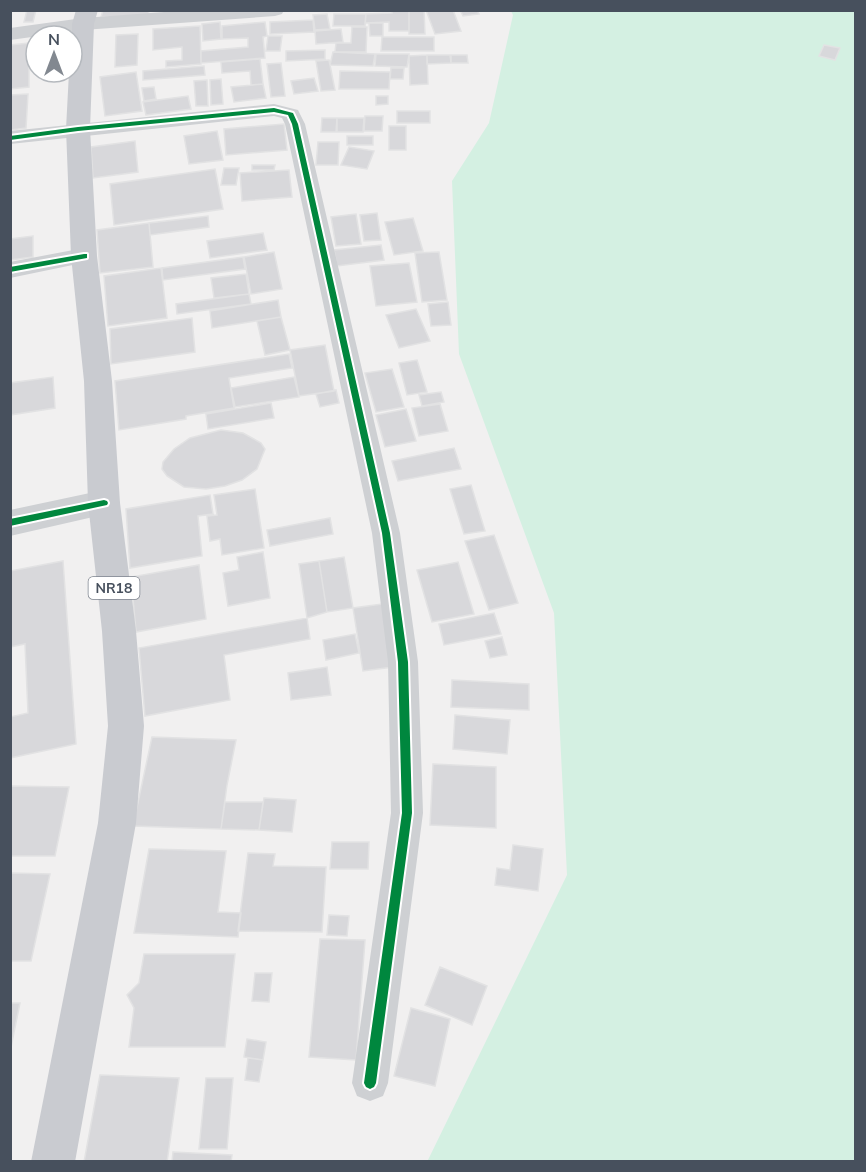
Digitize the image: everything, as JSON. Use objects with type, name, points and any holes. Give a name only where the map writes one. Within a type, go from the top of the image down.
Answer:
[{"type":"main road","name":"NR18","points":[[53,1161],[117,823],[126,726],[119,631],[104,503],[98,381],[84,256],[78,129],[85,17]]},
{"type":"street","points":[[10,34],[85,17],[275,10]]},
{"type":"street","points":[[10,138],[274,110],[291,114],[295,124],[386,533],[403,662],[407,813],[370,1083]]},
{"type":"street","points":[[10,270],[84,256]]},
{"type":"street","points":[[10,523],[104,503]]},
{"type":"green space","points":[[511,11],[855,11],[855,1161],[427,1162],[567,875],[554,613],[459,354],[452,181],[489,123],[513,15]]},
{"type":"building","points":[[27,10],[36,10],[33,22],[24,22]]},
{"type":"building","points":[[103,10],[149,10],[148,16],[101,17]]},
{"type":"building","points":[[424,10],[425,34],[409,34],[409,11]]},
{"type":"building","points":[[426,10],[453,10],[461,31],[435,34]]},
{"type":"building","points":[[460,10],[477,10],[479,14],[463,16]]},
{"type":"building","points":[[392,11],[409,11],[409,31],[389,31],[389,22],[365,23],[366,14],[392,13]]},
{"type":"building","points":[[327,14],[330,29],[315,30],[313,15]]},
{"type":"building","points":[[334,14],[366,14],[365,26],[333,26]]},
{"type":"building","points":[[313,20],[314,32],[270,34],[270,22]]},
{"type":"building","points":[[220,22],[221,39],[203,41],[202,24]]},
{"type":"building","points":[[265,22],[267,36],[263,37],[265,58],[201,63],[201,51],[248,47],[248,38],[222,39],[222,26]]},
{"type":"building","points":[[369,23],[383,23],[383,36],[370,36]]},
{"type":"building","points":[[200,26],[201,64],[166,67],[166,61],[182,60],[182,47],[153,50],[153,29]]},
{"type":"building","points":[[352,27],[367,27],[366,52],[335,52],[336,43],[351,43]]},
{"type":"building","points":[[341,29],[343,42],[316,44],[315,31]]},
{"type":"building","points":[[138,34],[137,65],[115,67],[116,35]]},
{"type":"building","points":[[268,36],[282,36],[280,51],[266,51]]},
{"type":"building","points":[[382,37],[434,37],[434,51],[381,51]]},
{"type":"building","points":[[24,44],[24,84],[29,84],[29,87],[10,89],[10,45]]},
{"type":"building","points":[[824,45],[840,48],[835,60],[819,56]]},
{"type":"building","points":[[325,50],[325,59],[286,61],[286,51]]},
{"type":"building","points":[[333,52],[375,54],[373,66],[330,65]]},
{"type":"building","points":[[376,54],[409,54],[407,67],[375,66]]},
{"type":"building","points":[[427,55],[450,55],[451,63],[427,64]]},
{"type":"building","points":[[427,55],[428,84],[410,85],[409,56]]},
{"type":"building","points":[[451,55],[467,55],[468,63],[451,63]]},
{"type":"building","points":[[260,59],[263,84],[251,85],[250,71],[222,73],[221,62]]},
{"type":"building","points":[[329,60],[335,90],[321,91],[316,61]]},
{"type":"building","points":[[281,63],[285,96],[271,97],[267,64]]},
{"type":"building","points":[[204,66],[205,75],[143,80],[143,71]]},
{"type":"building","points":[[391,68],[404,68],[403,79],[390,79]]},
{"type":"building","points":[[340,71],[390,72],[389,89],[339,89]]},
{"type":"building","points":[[136,72],[142,111],[105,116],[100,77]]},
{"type":"building","points":[[314,78],[318,91],[294,94],[291,81]]},
{"type":"building","points":[[221,79],[223,104],[211,105],[210,80]]},
{"type":"building","points":[[207,80],[208,106],[196,106],[194,81]]},
{"type":"building","points":[[263,84],[266,98],[234,102],[231,87]]},
{"type":"building","points":[[154,87],[156,99],[144,101],[142,88]]},
{"type":"building","points":[[28,94],[26,128],[10,130],[10,95]]},
{"type":"building","points":[[188,96],[191,109],[146,115],[143,102]]},
{"type":"building","points":[[376,96],[388,96],[388,104],[376,105]]},
{"type":"building","points":[[397,111],[430,111],[430,123],[397,123]]},
{"type":"building","points":[[365,116],[383,116],[382,131],[364,131]]},
{"type":"building","points":[[322,118],[337,118],[336,132],[321,132]]},
{"type":"building","points":[[337,118],[364,118],[363,132],[337,132]]},
{"type":"building","points":[[284,124],[287,150],[226,155],[224,129]]},
{"type":"building","points":[[389,126],[406,126],[406,150],[389,150]]},
{"type":"building","points":[[217,131],[223,160],[189,164],[184,136]]},
{"type":"building","points":[[347,136],[373,136],[373,145],[347,145]]},
{"type":"building","points":[[135,141],[138,172],[93,178],[91,147]]},
{"type":"building","points":[[318,142],[339,142],[338,165],[316,165]]},
{"type":"building","points":[[349,147],[374,151],[367,169],[341,165]]},
{"type":"building","points":[[252,165],[275,165],[274,170],[252,170]]},
{"type":"building","points":[[224,168],[239,168],[236,185],[221,185]]},
{"type":"building","points":[[215,169],[223,209],[114,225],[110,184]]},
{"type":"building","points":[[289,170],[292,197],[242,201],[240,173]]},
{"type":"building","points":[[377,213],[381,240],[364,241],[360,215]]},
{"type":"building","points":[[356,214],[361,244],[336,246],[331,217]]},
{"type":"building","points":[[208,216],[209,227],[150,235],[149,223]]},
{"type":"building","points":[[413,218],[423,251],[394,255],[385,222]]},
{"type":"building","points":[[149,223],[153,267],[100,273],[97,230]]},
{"type":"building","points":[[263,233],[267,250],[210,258],[207,241]]},
{"type":"building","points":[[33,236],[33,257],[10,260],[10,239]]},
{"type":"building","points":[[381,245],[384,260],[337,266],[334,250]]},
{"type":"building","points":[[274,252],[282,289],[251,294],[244,257]]},
{"type":"building","points":[[439,252],[447,300],[422,302],[415,253]]},
{"type":"building","points":[[243,257],[245,269],[163,280],[162,268]]},
{"type":"building","points":[[409,263],[417,302],[376,306],[370,266]]},
{"type":"building","points":[[161,268],[167,318],[108,326],[104,276]]},
{"type":"building","points":[[246,274],[249,294],[214,298],[211,278]]},
{"type":"building","points":[[249,294],[251,304],[177,314],[176,304]]},
{"type":"building","points":[[278,300],[281,317],[212,328],[210,311]]},
{"type":"building","points":[[448,302],[451,325],[431,326],[428,304]]},
{"type":"building","points":[[416,309],[430,341],[399,348],[386,315]]},
{"type":"building","points":[[281,317],[290,350],[265,355],[257,321]]},
{"type":"building","points":[[192,318],[195,352],[111,364],[110,329]]},
{"type":"building","points":[[325,345],[334,391],[299,396],[290,350]]},
{"type":"building","points":[[289,354],[292,368],[229,378],[234,408],[119,430],[115,381]]},
{"type":"building","points":[[417,360],[427,392],[407,395],[399,363]]},
{"type":"building","points":[[392,369],[404,407],[376,412],[365,373]]},
{"type":"building","points":[[53,377],[55,408],[10,415],[10,383]]},
{"type":"building","points":[[294,377],[299,397],[235,407],[231,388]]},
{"type":"building","points":[[336,390],[339,403],[320,407],[316,394]]},
{"type":"building","points":[[441,392],[444,402],[422,406],[419,395]]},
{"type":"building","points":[[271,403],[274,418],[208,429],[206,414]]},
{"type":"building","points":[[440,404],[448,431],[419,436],[412,408]]},
{"type":"building","points":[[406,409],[416,441],[385,447],[376,415]]},
{"type":"building","points":[[221,430],[243,433],[261,443],[265,449],[257,469],[242,480],[206,489],[184,487],[167,476],[162,469],[163,462],[174,449],[190,438]]},
{"type":"building","points":[[454,448],[461,469],[398,481],[392,461]]},
{"type":"building","points":[[471,485],[485,531],[464,534],[450,489]]},
{"type":"building","points":[[255,489],[264,548],[222,555],[220,539],[210,541],[207,516],[217,515],[214,495]]},
{"type":"building","points":[[210,495],[213,514],[198,516],[202,556],[130,568],[126,509]]},
{"type":"building","points":[[330,518],[333,534],[270,546],[267,530]]},
{"type":"building","points":[[494,535],[518,603],[489,610],[465,541]]},
{"type":"building","points":[[263,552],[270,598],[228,606],[223,573],[239,570],[237,557]]},
{"type":"building","points":[[344,557],[353,608],[327,612],[319,561]]},
{"type":"building","points":[[63,561],[76,744],[10,758],[10,717],[28,713],[25,644],[10,647],[10,571]]},
{"type":"building","points":[[319,561],[327,612],[307,618],[299,564]]},
{"type":"building","points":[[458,562],[474,614],[432,622],[417,570]]},
{"type":"building","points":[[199,565],[206,619],[136,632],[131,577]]},
{"type":"building","points":[[382,604],[393,667],[363,671],[353,608]]},
{"type":"building","points":[[494,613],[501,634],[444,645],[439,624]]},
{"type":"building","points":[[307,618],[310,639],[224,655],[230,700],[145,716],[139,648]]},
{"type":"building","points":[[355,634],[359,653],[326,660],[323,640]]},
{"type":"building","points":[[502,637],[507,655],[490,658],[485,641]]},
{"type":"building","points":[[327,667],[331,695],[291,700],[288,673]]},
{"type":"building","points":[[452,680],[529,684],[529,710],[451,707]]},
{"type":"building","points":[[455,715],[510,720],[507,754],[453,749]]},
{"type":"building","points":[[152,737],[236,740],[221,829],[133,826]]},
{"type":"building","points":[[433,764],[496,767],[496,828],[430,825]]},
{"type":"building","points":[[10,786],[69,787],[55,856],[10,856]]},
{"type":"building","points":[[264,798],[296,800],[292,832],[259,830]]},
{"type":"building","points":[[225,802],[263,802],[259,830],[221,829]]},
{"type":"building","points":[[332,842],[369,842],[368,869],[330,869]]},
{"type":"building","points":[[513,845],[543,849],[538,891],[495,885],[497,868],[510,870]]},
{"type":"building","points":[[149,849],[226,851],[218,912],[241,913],[238,937],[134,933]]},
{"type":"building","points":[[248,853],[275,854],[273,866],[326,867],[322,932],[238,931]]},
{"type":"building","points":[[10,873],[50,874],[31,961],[10,961]]},
{"type":"building","points":[[329,915],[349,916],[347,936],[327,935]]},
{"type":"building","points":[[320,939],[365,940],[356,1060],[309,1057]]},
{"type":"building","points":[[144,954],[235,954],[225,1047],[129,1047],[134,1008],[127,995],[139,983]]},
{"type":"building","points":[[440,967],[487,986],[472,1025],[425,1005]]},
{"type":"building","points":[[255,973],[272,973],[269,1002],[252,1001]]},
{"type":"building","points":[[10,1003],[20,1003],[10,1052]]},
{"type":"building","points":[[411,1008],[450,1019],[435,1086],[394,1076]]},
{"type":"building","points":[[247,1039],[266,1042],[263,1060],[244,1057]]},
{"type":"building","points":[[248,1058],[263,1060],[259,1082],[245,1080]]},
{"type":"building","points":[[100,1075],[179,1078],[167,1162],[84,1162]]},
{"type":"building","points":[[206,1078],[233,1078],[227,1149],[199,1149]]},
{"type":"building","points":[[173,1152],[232,1155],[231,1162],[172,1162]]},
{"type":"cycle path","points":[[10,138],[274,110],[291,114],[295,124],[386,533],[403,662],[407,813],[370,1083]]},
{"type":"cycle path","points":[[10,270],[84,256]]},
{"type":"cycle path","points":[[10,523],[104,503]]}]
